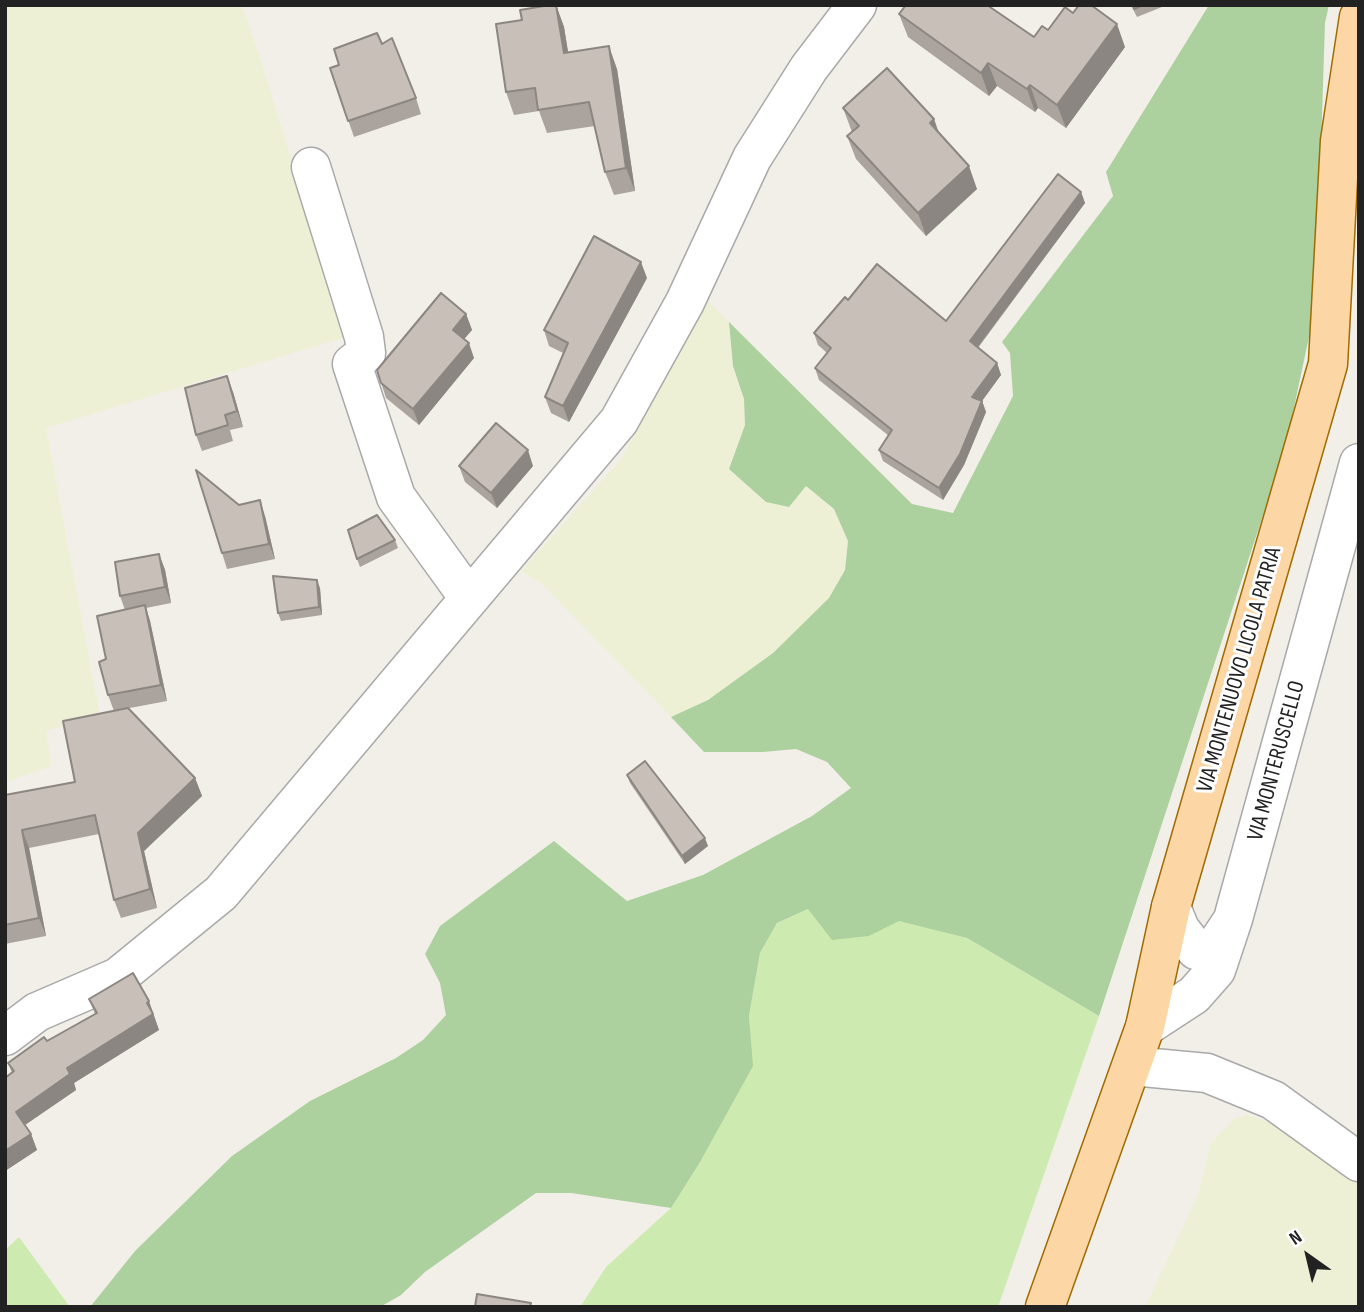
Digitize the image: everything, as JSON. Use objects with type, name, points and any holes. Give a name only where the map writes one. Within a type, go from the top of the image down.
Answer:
[{"type":"main road","name":"VIA MONTENUOVO LICOLA PATRIA","points":[[1045,1307],[1145,1027],[1171,907],[1328,364],[1340,141],[1359,17]]},
{"type":"street","points":[[5,1036],[37,1012],[118,977],[221,893],[619,421],[685,302],[752,158],[809,68],[857,5]]},
{"type":"street","points":[[311,167],[364,337],[366,353],[352,364],[396,497],[468,598]]},
{"type":"street","name":"VIA MONTERUSCELLO","points":[[1145,1027],[1194,995],[1216,970],[1233,919],[1359,463]]},
{"type":"street","points":[[1171,907],[1180,929],[1195,950],[1207,951],[1218,942],[1233,919]]},
{"type":"street","points":[[1132,1066],[1207,1073],[1273,1100],[1359,1163]]},
{"type":"green space","points":[[5,5],[242,5],[346,337],[46,428],[100,716],[46,731],[52,766],[5,782]]},
{"type":"green space","points":[[1209,5],[1329,5],[1325,23],[1316,304],[1286,445],[1099,1016],[967,938],[899,921],[869,936],[832,940],[808,909],[777,923],[760,953],[749,1016],[753,1066],[700,1162],[671,1208],[571,1193],[536,1193],[425,1272],[401,1295],[380,1307],[90,1307],[135,1251],[232,1156],[310,1101],[396,1058],[423,1040],[446,1015],[440,983],[425,954],[440,926],[554,841],[627,901],[703,875],[812,816],[851,788],[827,762],[796,749],[704,752],[671,717],[708,700],[773,653],[829,598],[845,570],[848,541],[834,509],[806,486],[789,507],[766,502],[729,469],[745,425],[744,399],[733,366],[729,322],[912,504],[953,513],[1013,396],[1010,353],[1002,342],[1113,196],[1106,172]]},
{"type":"green space","points":[[708,301],[729,322],[733,366],[744,399],[745,425],[729,469],[766,502],[806,486],[834,509],[848,541],[845,570],[829,598],[773,653],[708,700],[671,717],[540,582],[521,571],[622,458]]},
{"type":"green space","points":[[808,909],[869,936],[899,920],[967,938],[1099,1016],[998,1307],[580,1307],[606,1267],[671,1208],[752,1066],[749,1016],[760,953],[777,923]]},
{"type":"green space","points":[[1247,1115],[1297,1132],[1359,1175],[1359,1307],[1145,1307],[1198,1195],[1211,1143],[1234,1119]]},
{"type":"green space","points":[[19,1237],[70,1307],[5,1307],[5,1250]]},
{"type":"building","points":[[556,5],[564,53],[609,46],[626,168],[605,172],[589,102],[538,110],[535,88],[506,92],[496,24],[522,20],[520,10]]},
{"type":"building","points":[[906,5],[987,5],[1034,37],[1042,26],[1048,30],[1065,7],[1073,13],[1079,5],[1091,5],[1117,24],[1057,105],[1030,85],[1027,89],[988,63],[981,73],[899,14]]},
{"type":"building","points":[[377,33],[382,44],[392,38],[416,98],[348,121],[330,68],[339,65],[334,49]]},
{"type":"building","points":[[887,68],[934,119],[930,123],[969,166],[918,213],[847,136],[859,126],[843,108]]},
{"type":"building","points":[[1058,174],[1081,192],[970,341],[997,363],[972,397],[982,401],[960,454],[939,488],[879,450],[892,430],[815,368],[831,348],[814,333],[845,297],[848,300],[877,264],[946,321]]},
{"type":"building","points":[[594,236],[641,262],[563,406],[545,397],[568,343],[544,330]]},
{"type":"building","points":[[441,293],[466,314],[453,330],[469,343],[413,409],[381,383],[377,370]]},
{"type":"building","points":[[227,376],[237,411],[225,415],[228,425],[196,435],[185,388]]},
{"type":"building","points":[[496,423],[528,450],[491,493],[459,466]]},
{"type":"building","points":[[196,470],[239,505],[260,500],[269,544],[222,553]]},
{"type":"building","points":[[377,515],[395,540],[357,559],[348,530]]},
{"type":"building","points":[[159,554],[165,587],[120,596],[115,562]]},
{"type":"building","points":[[273,576],[317,580],[319,607],[278,613]]},
{"type":"building","points":[[145,605],[161,685],[108,695],[99,662],[106,659],[97,616]]},
{"type":"building","points":[[128,708],[195,778],[138,833],[150,889],[114,900],[95,815],[22,830],[39,918],[5,925],[5,795],[75,782],[63,721]]},
{"type":"building","points":[[645,761],[705,838],[682,856],[627,775]]},
{"type":"building","points":[[133,973],[149,1001],[147,1003],[153,1014],[67,1068],[70,1074],[16,1112],[31,1134],[5,1151],[5,1078],[14,1071],[8,1063],[44,1037],[47,1041],[97,1013],[89,999]]},
{"type":"building","points":[[477,1294],[531,1303],[530,1307],[475,1307]]}]
